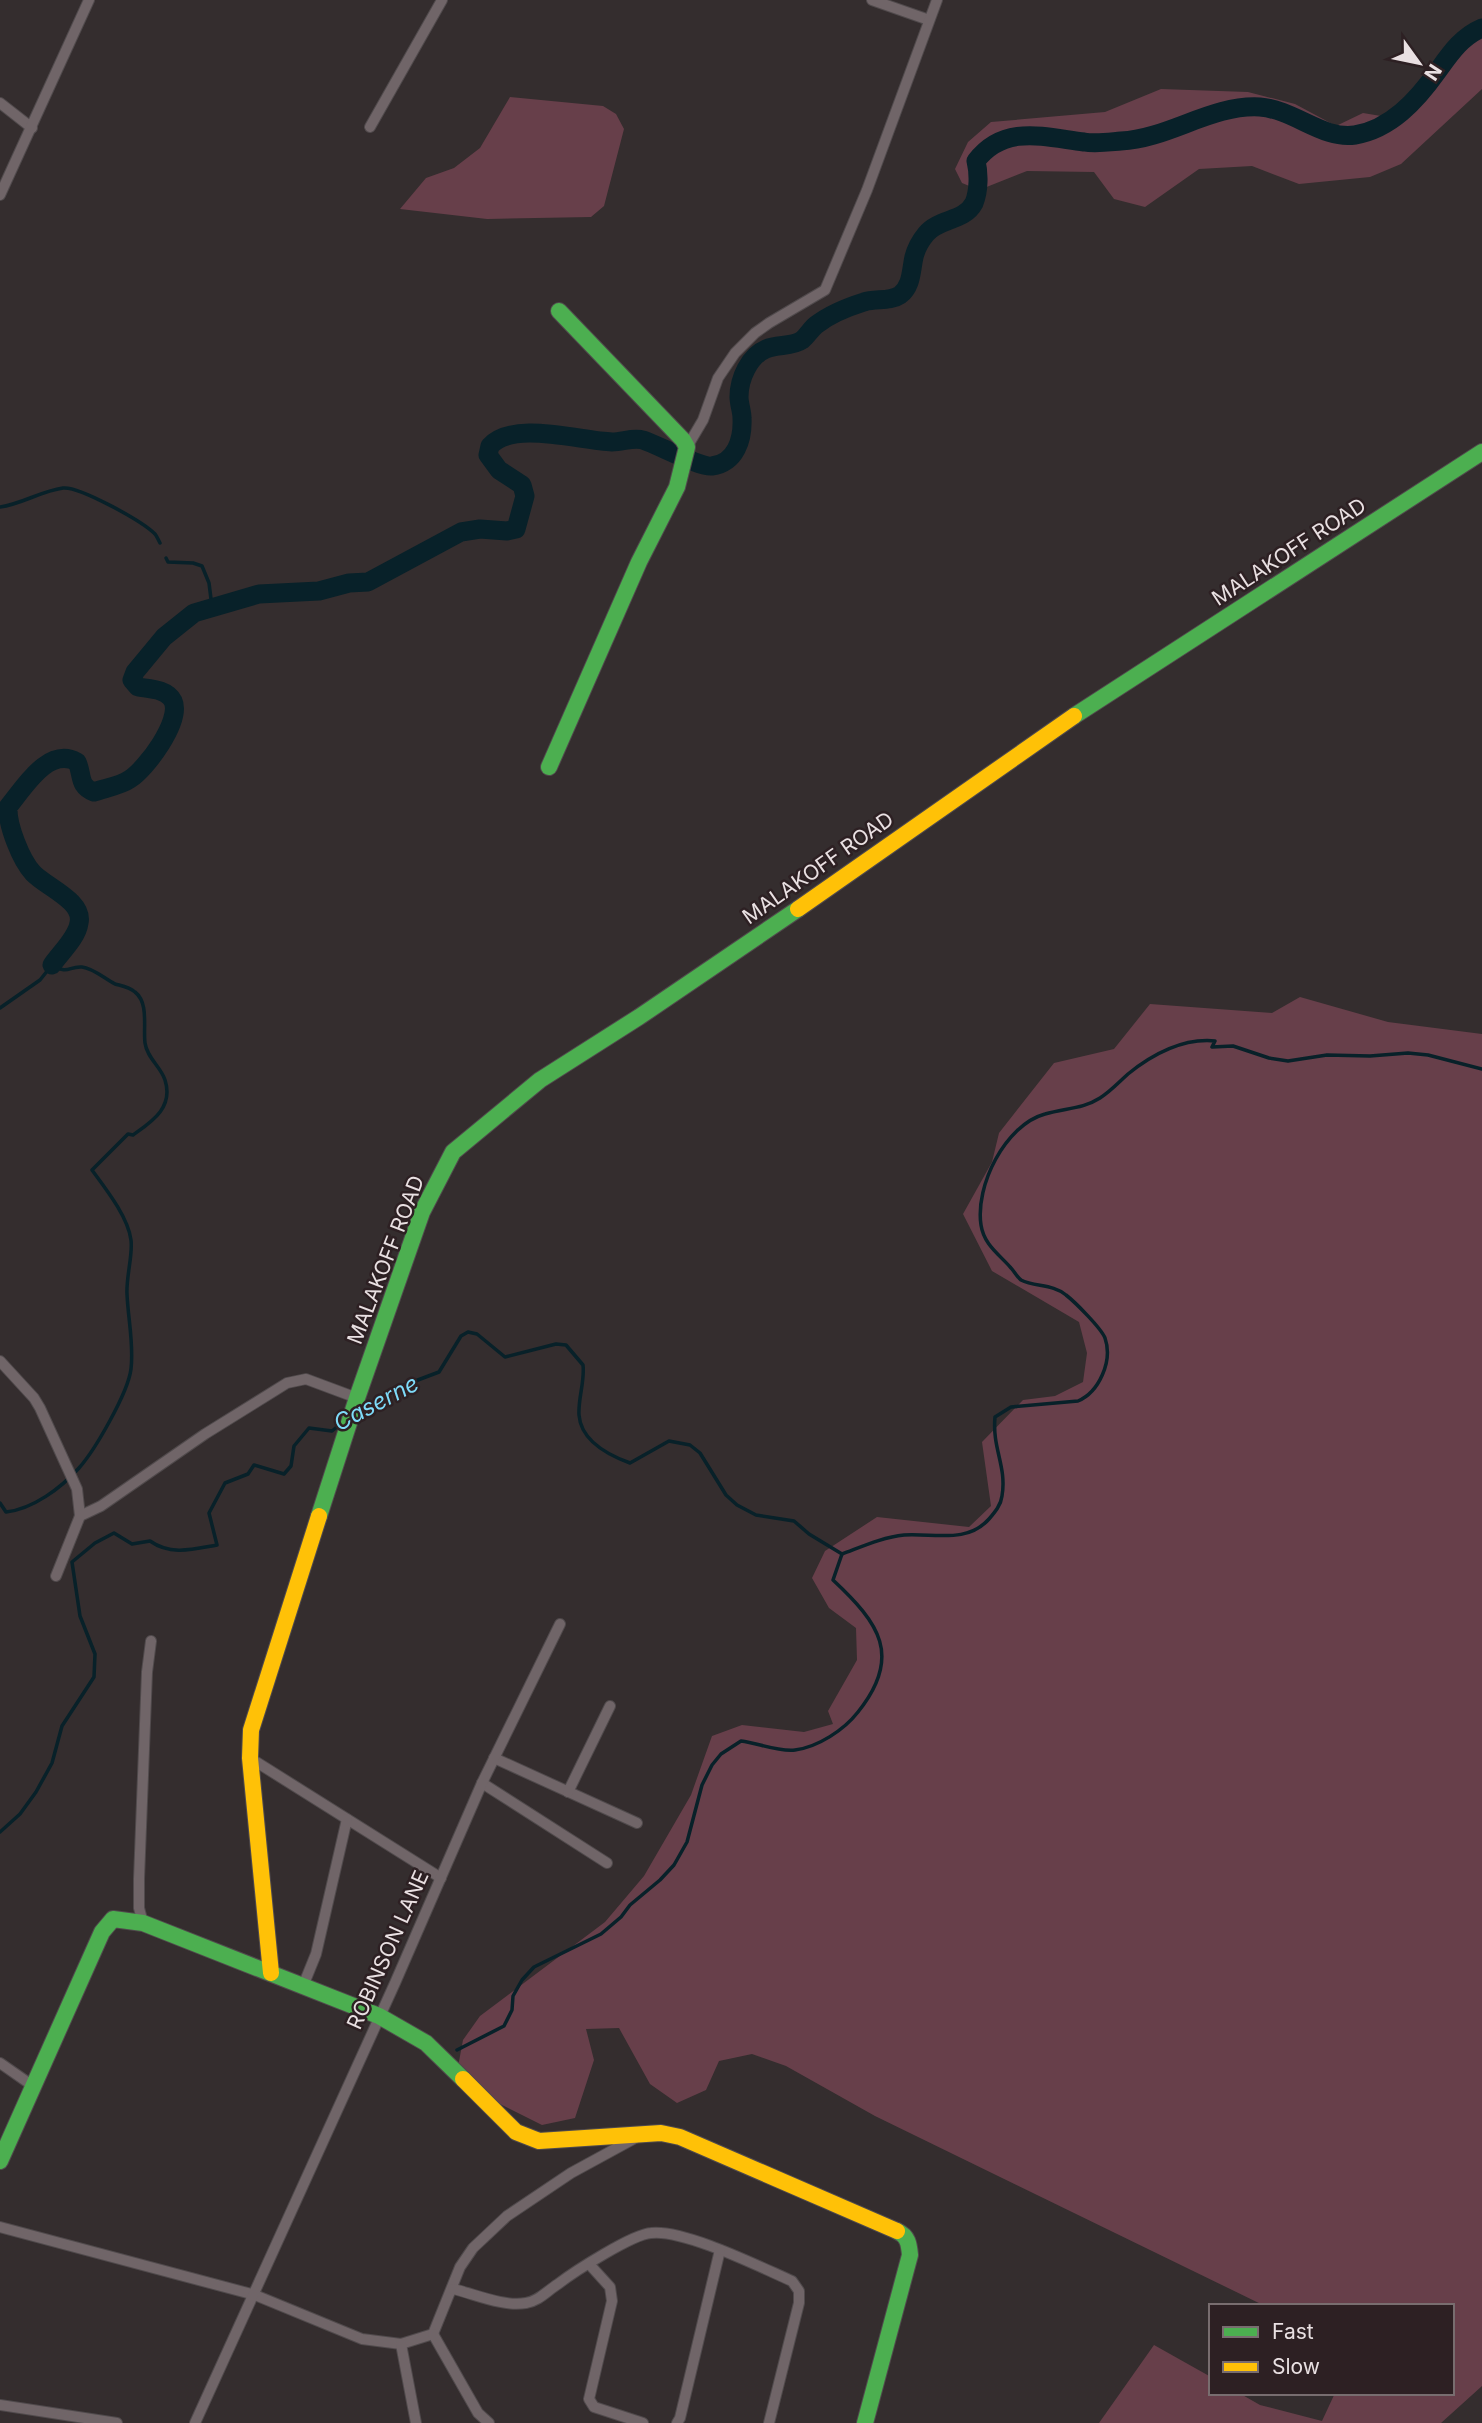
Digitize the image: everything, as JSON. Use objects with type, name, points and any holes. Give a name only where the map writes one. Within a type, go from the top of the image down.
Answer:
[{"type":"street","points":[[0,195],[89,0]]},
{"type":"street","points":[[370,127],[442,0]]},
{"type":"street","points":[[872,0],[929,20]]},
{"type":"street","points":[[549,767],[639,562],[677,487],[687,447],[703,420],[718,378],[735,354],[755,333],[825,290],[867,190],[937,0]]},
{"type":"street","points":[[0,103],[32,128]]},
{"type":"street","points":[[559,311],[687,447]]},
{"type":"street","name":"MALAKOFF ROAD","points":[[271,1973],[250,1758],[251,1730],[355,1403],[422,1212],[453,1152],[540,1080],[639,1017],[820,894],[1066,721],[1482,452]]},
{"type":"street","points":[[0,1360],[40,1408],[76,1489],[80,1516],[55,1576]]},
{"type":"street","points":[[80,1516],[101,1506],[195,1441],[287,1383],[306,1380],[355,1403]]},
{"type":"street","name":"ROBINSON LANE","points":[[195,2423],[255,2295],[482,1783],[560,1624]]},
{"type":"street","points":[[143,1923],[139,1908],[139,1879],[147,1672],[151,1641]]},
{"type":"street","points":[[568,1793],[610,1706]]},
{"type":"street","points":[[250,1758],[441,1878]]},
{"type":"street","points":[[494,1758],[637,1823]]},
{"type":"street","points":[[482,1783],[607,1863]]},
{"type":"street","points":[[303,1986],[316,1954],[347,1819]]},
{"type":"street","points":[[0,2161],[103,1932],[113,1919],[143,1923],[379,2016],[426,2043],[516,2132],[539,2141],[661,2133],[680,2137],[904,2234],[909,2243],[910,2255],[865,2423]]},
{"type":"street","points":[[0,2063],[33,2086]]},
{"type":"street","points":[[0,2227],[255,2295],[362,2339],[401,2344],[432,2334],[460,2267],[473,2248],[507,2216],[603,2153],[641,2135]]},
{"type":"street","points":[[453,2289],[510,2303],[525,2303],[538,2299],[633,2237],[649,2233],[665,2232],[720,2250],[792,2281],[799,2291],[796,2322],[769,2423]]},
{"type":"street","points":[[677,2423],[720,2250]]},
{"type":"street","points":[[590,2264],[610,2287],[612,2301],[589,2399],[591,2404],[599,2409],[643,2423]]},
{"type":"street","points":[[432,2334],[478,2413],[489,2423]]},
{"type":"street","points":[[401,2344],[416,2423]]},
{"type":"street","points":[[0,2404],[117,2423]]},
{"type":"shaded area","points":[[1482,25],[1482,89],[1401,164],[1370,177],[1299,184],[1252,166],[1199,169],[1145,207],[1114,199],[1094,172],[1027,171],[979,190],[962,183],[955,169],[968,142],[991,122],[1105,112],[1161,89],[1248,92],[1295,104],[1336,126],[1363,113],[1393,118],[1407,113],[1443,62]]},
{"type":"shaded area","points":[[510,97],[603,106],[616,114],[624,129],[604,206],[591,217],[487,219],[400,209],[426,178],[454,168],[480,148]]},
{"type":"shaded area","points":[[1300,997],[1388,1022],[1482,1034],[1482,2386],[1441,2423],[1099,2423],[1154,2345],[1209,2376],[1209,2395],[1242,2395],[1260,2405],[1322,2421],[1334,2395],[1454,2395],[1454,2304],[1261,2304],[875,2116],[786,2066],[752,2054],[719,2061],[706,2090],[677,2103],[650,2084],[619,2028],[586,2029],[594,2060],[575,2118],[542,2125],[484,2096],[457,2072],[463,2040],[480,2016],[605,1922],[644,1876],[691,1795],[712,1736],[742,1725],[804,1732],[833,1724],[828,1711],[857,1660],[856,1628],[829,1608],[812,1578],[825,1551],[877,1517],[969,1527],[991,1506],[982,1442],[1023,1400],[1055,1396],[1083,1382],[1087,1353],[1079,1322],[992,1271],[963,1214],[992,1162],[999,1133],[1054,1063],[1114,1049],[1150,1004],[1272,1013]]},
{"type":"waterway","points":[[52,965],[78,929],[79,915],[70,901],[28,867],[12,832],[8,807],[38,771],[56,760],[77,762],[85,787],[94,792],[117,785],[137,774],[168,732],[174,710],[173,701],[167,694],[138,687],[132,680],[135,672],[164,637],[194,613],[259,594],[319,591],[349,583],[368,582],[461,532],[516,529],[525,496],[522,485],[499,470],[488,455],[490,446],[501,438],[514,434],[548,434],[612,442],[639,439],[706,466],[727,460],[739,442],[742,426],[739,390],[746,369],[755,357],[766,349],[798,342],[833,314],[868,301],[900,295],[909,282],[915,254],[926,234],[938,225],[964,214],[974,203],[978,182],[976,161],[987,149],[999,142],[1026,136],[1093,143],[1138,139],[1225,111],[1260,107],[1285,113],[1332,133],[1355,135],[1368,132],[1402,112],[1421,93],[1456,47],[1482,28]]},
{"type":"waterway","points":[[0,507],[55,490],[71,489],[96,498],[137,521],[155,534],[160,543]]},
{"type":"waterway","points":[[166,558],[168,562],[202,566],[209,583],[212,607]]},
{"type":"waterway","points":[[0,1008],[40,980],[52,965],[65,970],[86,968],[130,989],[142,1002],[146,1048],[163,1075],[167,1090],[164,1106],[159,1113],[133,1135],[128,1134],[92,1170],[121,1213],[131,1240],[127,1294],[132,1360],[124,1392],[93,1448],[64,1483],[26,1507],[6,1512],[0,1503]]},
{"type":"waterway","points":[[457,2050],[504,2026],[512,2010],[513,1996],[534,1967],[601,1934],[674,1865],[687,1842],[702,1785],[721,1754],[741,1741],[782,1750],[804,1748],[830,1737],[858,1712],[880,1674],[882,1657],[880,1641],[873,1626],[863,1611],[833,1580],[842,1554],[896,1536],[960,1535],[980,1527],[995,1511],[1002,1496],[1003,1476],[995,1417],[1011,1407],[1078,1401],[1086,1397],[1098,1383],[1106,1366],[1107,1356],[1105,1338],[1098,1328],[1061,1291],[1021,1280],[993,1249],[983,1232],[980,1209],[988,1176],[996,1159],[1017,1130],[1045,1114],[1094,1102],[1148,1060],[1169,1049],[1192,1042],[1215,1041],[1212,1047],[1233,1046],[1269,1058],[1288,1061],[1327,1055],[1408,1053],[1428,1055],[1482,1069]]},
{"type":"waterway","name":"Caserne","points":[[358,1413],[386,1398],[394,1389],[439,1372],[461,1336],[468,1332],[477,1334],[505,1357],[556,1344],[566,1345],[583,1365],[579,1415],[585,1432],[597,1446],[630,1463],[669,1441],[690,1445],[700,1453],[726,1495],[737,1505],[756,1515],[794,1521],[809,1534],[842,1554]]},
{"type":"waterway","name":"Caserne","points":[[0,1832],[20,1814],[36,1792],[52,1763],[62,1726],[94,1677],[95,1654],[80,1616],[72,1562],[95,1543],[114,1533],[132,1544],[150,1541],[174,1550],[217,1545],[209,1513],[225,1483],[248,1474],[254,1465],[284,1474],[291,1466],[294,1446],[309,1428],[332,1431],[343,1422]]},
{"type":"traffic: fast","points":[[549,767],[639,562],[677,487],[687,447],[559,311]]},
{"type":"traffic: fast","points":[[1074,716],[1482,452]]},
{"type":"traffic: fast","points":[[319,1516],[422,1212],[453,1152],[540,1080],[639,1017],[798,909]]},
{"type":"traffic: fast","points":[[0,2161],[102,1932],[113,1919],[143,1923],[379,2016],[426,2043],[463,2079]]},
{"type":"traffic: fast","points":[[865,2423],[910,2255],[904,2235],[897,2231]]},
{"type":"traffic: slow","points":[[798,909],[1074,716]]},
{"type":"traffic: slow","points":[[271,1973],[250,1758],[251,1730],[319,1516]]},
{"type":"traffic: slow","points":[[463,2079],[516,2132],[539,2141],[661,2133],[680,2137],[897,2231]]}]
